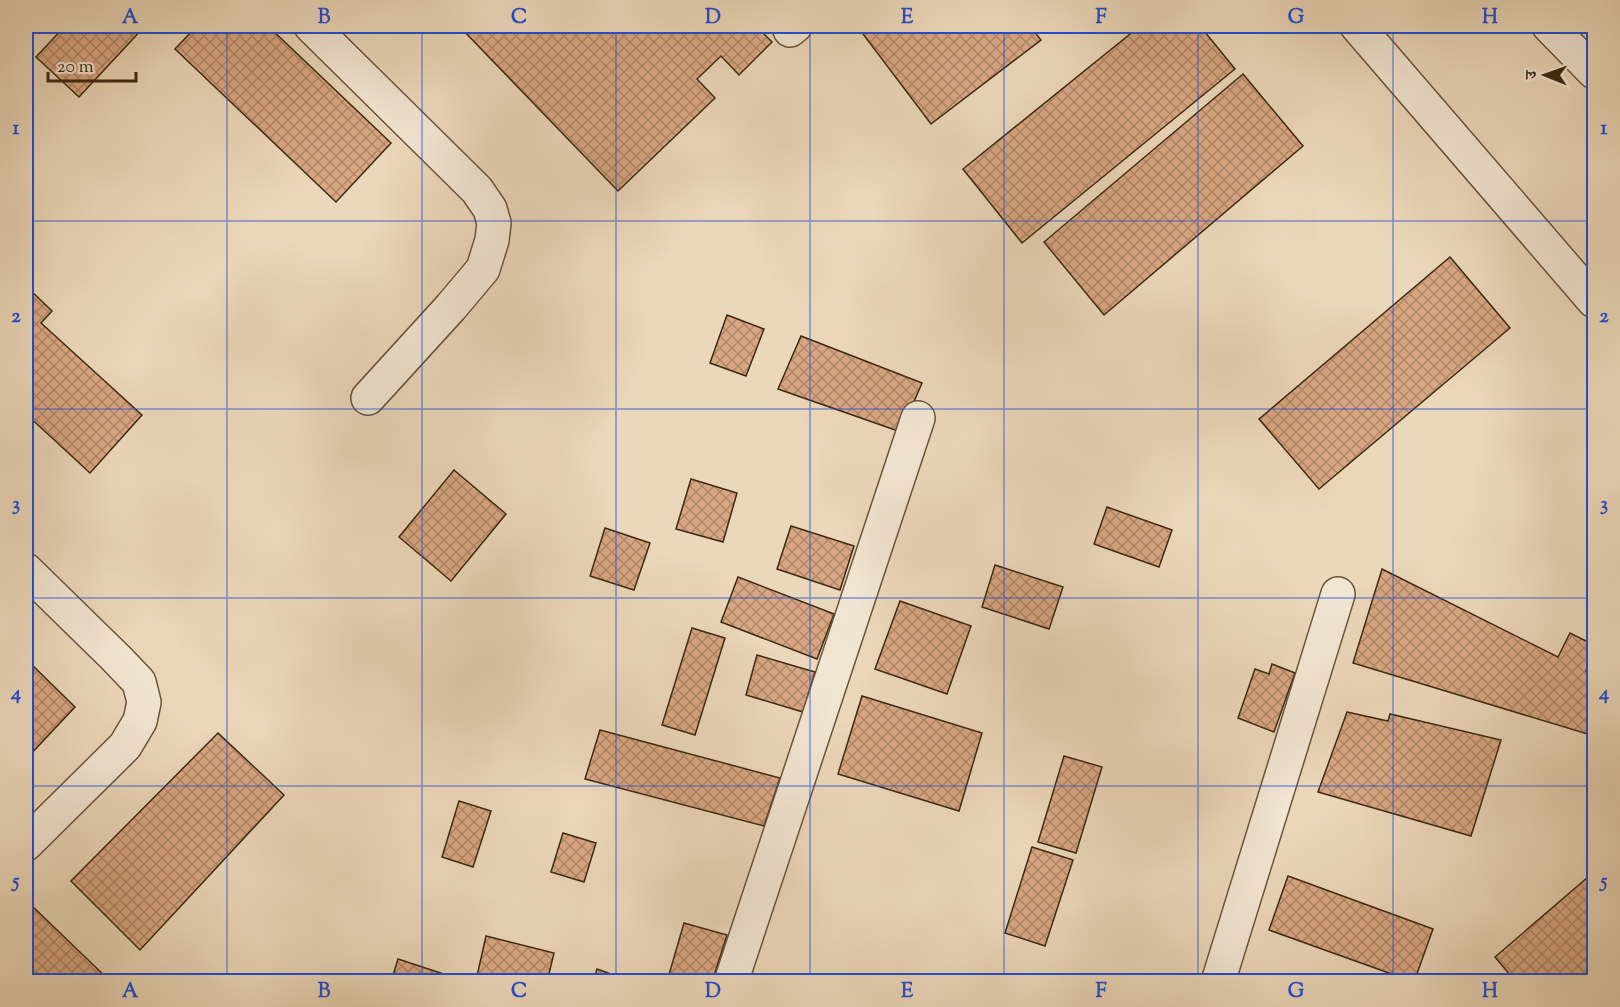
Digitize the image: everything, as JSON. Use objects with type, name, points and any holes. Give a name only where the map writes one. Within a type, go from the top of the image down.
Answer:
[{"type":"street","points":[[311,26],[477,190],[490,209],[494,223],[492,240],[483,269],[368,398]]},
{"type":"street","points":[[1357,26],[1594,301]]},
{"type":"street","points":[[1549,26],[1594,72]]},
{"type":"street","points":[[730,981],[918,418]]},
{"type":"street","points":[[26,570],[139,682],[144,702],[141,721],[125,746],[26,844]]},
{"type":"street","points":[[1218,981],[1338,594]]},
{"type":"building","points":[[65,26],[145,26],[79,97],[36,57]]},
{"type":"building","points":[[197,26],[268,26],[391,143],[336,202],[175,49]]},
{"type":"building","points":[[459,26],[756,26],[772,42],[739,75],[721,56],[697,79],[715,98],[618,191]]},
{"type":"building","points":[[857,26],[1030,26],[1041,40],[931,124]]},
{"type":"building","points":[[1140,26],[1200,26],[1235,69],[1022,243],[963,169]]},
{"type":"building","points":[[1243,74],[1303,146],[1104,315],[1044,242]]},
{"type":"building","points":[[1450,257],[1510,328],[1319,489],[1259,419]]},
{"type":"building","points":[[26,286],[52,311],[41,323],[142,415],[90,473],[26,414]]},
{"type":"building","points":[[727,315],[764,329],[746,376],[710,363]]},
{"type":"building","points":[[801,336],[922,383],[901,432],[778,389]]},
{"type":"building","points":[[454,470],[506,514],[451,581],[399,537]]},
{"type":"building","points":[[691,479],[737,493],[723,542],[676,529]]},
{"type":"building","points":[[1107,507],[1172,530],[1159,567],[1094,544]]},
{"type":"building","points":[[791,526],[854,546],[840,590],[777,569]]},
{"type":"building","points":[[605,528],[650,543],[634,590],[590,576]]},
{"type":"building","points":[[995,565],[1063,587],[1049,629],[982,607]]},
{"type":"building","points":[[1382,569],[1558,657],[1570,633],[1594,645],[1594,654],[1586,671],[1594,675],[1594,736],[1353,663]]},
{"type":"building","points":[[738,577],[834,614],[817,659],[721,622]]},
{"type":"building","points":[[900,601],[971,626],[947,694],[875,669]]},
{"type":"building","points":[[692,628],[725,638],[695,735],[662,725]]},
{"type":"building","points":[[757,655],[815,672],[803,712],[746,695]]},
{"type":"building","points":[[26,659],[75,707],[26,759]]},
{"type":"building","points":[[1272,664],[1295,673],[1274,732],[1238,718],[1255,669],[1269,674]]},
{"type":"building","points":[[862,696],[982,733],[959,811],[838,774]]},
{"type":"building","points":[[1347,712],[1388,721],[1390,714],[1501,740],[1471,836],[1318,792]]},
{"type":"building","points":[[600,730],[780,778],[764,826],[585,779]]},
{"type":"building","points":[[218,733],[284,795],[140,950],[71,881]]},
{"type":"building","points":[[1064,756],[1102,767],[1076,853],[1038,842]]},
{"type":"building","points":[[459,801],[491,811],[473,867],[442,857]]},
{"type":"building","points":[[563,833],[596,843],[584,882],[551,872]]},
{"type":"building","points":[[1032,847],[1073,860],[1045,946],[1005,933]]},
{"type":"building","points":[[1594,872],[1594,982],[1516,982],[1495,957]]},
{"type":"building","points":[[1288,876],[1433,929],[1414,982],[1269,930]]},
{"type":"building","points":[[29,903],[108,979],[106,982],[26,982],[26,907]]},
{"type":"building","points":[[684,923],[727,935],[712,982],[680,982],[668,978]]},
{"type":"building","points":[[486,936],[554,953],[547,982],[498,982],[477,976]]},
{"type":"building","points":[[398,959],[468,982],[391,982]]},
{"type":"building","points":[[597,969],[633,982],[593,982]]}]
